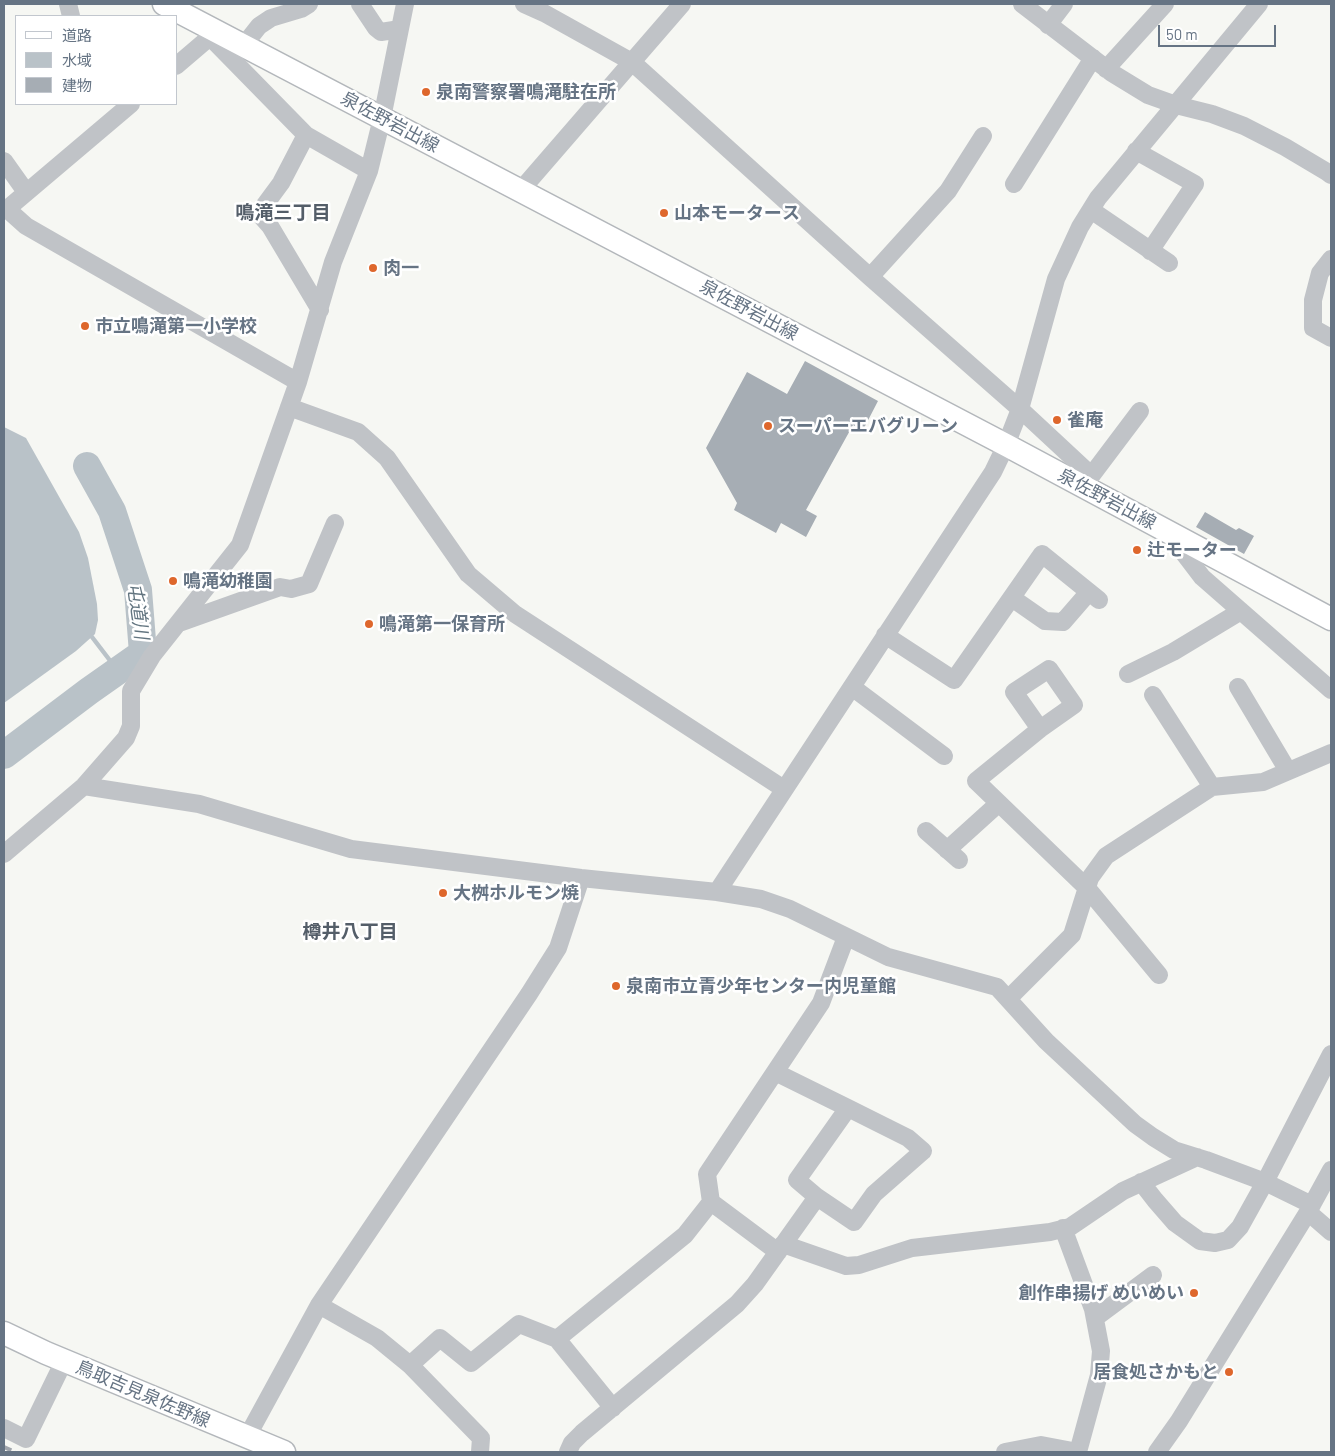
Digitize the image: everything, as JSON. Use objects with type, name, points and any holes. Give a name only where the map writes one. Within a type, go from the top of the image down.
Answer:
[{"type":"main road","name":"泉佐野岩出線","points":[[164,4],[214,34],[244,46],[1006,445],[1087,481],[1168,532],[1331,619]]},
{"type":"main road","name":"鳥取吉見泉佐野線","points":[[4,1333],[64,1361],[284,1452]]},
{"type":"street","points":[[244,46],[259,26],[271,18],[302,9],[309,4]]},
{"type":"street","points":[[360,4],[376,28],[381,32],[400,29]]},
{"type":"street","points":[[4,854],[84,786],[126,738],[131,726],[131,691],[152,656],[240,545],[298,382],[333,262],[369,170],[382,118],[405,4]]},
{"type":"street","points":[[524,4],[547,8],[632,62],[870,277],[1020,409],[1087,481],[1140,411]]},
{"type":"street","points":[[521,190],[682,4]]},
{"type":"street","points":[[1022,4],[1099,64],[1148,95],[1176,105],[1212,114],[1244,126],[1285,147],[1331,175]]},
{"type":"street","points":[[1048,24],[1064,4]]},
{"type":"street","points":[[1014,184],[1099,64],[1165,4]]},
{"type":"street","points":[[717,892],[993,472],[1020,409],[1056,278],[1080,227],[1098,198],[1259,4]]},
{"type":"street","points":[[178,64],[214,34],[306,135],[369,170]]},
{"type":"street","points":[[130,105],[7,209],[26,226],[298,382]]},
{"type":"street","points":[[306,135],[281,183],[264,206],[262,217],[270,226],[320,310]]},
{"type":"street","points":[[870,277],[948,191],[983,136]]},
{"type":"street","points":[[1136,151],[1195,184],[1150,251]]},
{"type":"street","points":[[4,162],[26,192]]},
{"type":"street","points":[[1091,210],[1169,263]]},
{"type":"street","points":[[1331,259],[1320,273],[1313,300],[1313,328],[1331,338]]},
{"type":"street","points":[[289,407],[358,432],[387,458],[468,574],[515,614],[784,789]]},
{"type":"street","points":[[179,623],[280,587],[291,589],[309,584],[335,523]]},
{"type":"street","points":[[1168,532],[1202,577],[1331,690]]},
{"type":"street","points":[[886,636],[954,680],[1042,554],[1094,596],[1063,622],[1045,621],[1012,598]]},
{"type":"street","points":[[1128,674],[1173,652],[1241,611]]},
{"type":"street","points":[[852,687],[944,756]]},
{"type":"street","points":[[1238,687],[1288,771]]},
{"type":"street","points":[[1152,695],[1212,787]]},
{"type":"street","points":[[1040,729],[976,781],[1088,888],[1159,975]]},
{"type":"street","points":[[1008,1000],[1072,934],[1090,878],[1106,856],[1212,787],[1262,782],[1331,753]]},
{"type":"street","points":[[84,786],[199,804],[351,849],[581,878],[717,892],[761,899],[790,909],[888,957],[997,987],[1046,1041],[1135,1124],[1153,1138],[1174,1150],[1265,1182],[1310,1209],[1331,1232]]},
{"type":"street","points":[[926,831],[953,855],[999,803]]},
{"type":"street","points":[[247,1437],[319,1305],[558,948],[581,878]]},
{"type":"street","points":[[846,937],[821,1004],[706,1174],[711,1202],[780,1248],[846,1266],[912,1248],[1050,1232],[1070,1227],[1123,1191],[1196,1157]]},
{"type":"street","points":[[1142,1182],[1154,1200],[1175,1223],[1200,1241],[1215,1243],[1228,1240],[1240,1226],[1265,1182],[1331,1054]]},
{"type":"street","points":[[775,1072],[848,1108],[908,1138],[923,1151],[874,1194],[854,1222],[817,1197],[797,1180],[848,1108]]},
{"type":"street","points":[[1157,1452],[1184,1413],[1310,1209],[1331,1170]]},
{"type":"street","points":[[568,1452],[572,1444],[582,1433],[737,1304],[755,1284],[817,1197]]},
{"type":"street","points":[[557,1339],[684,1235],[711,1202]]},
{"type":"street","points":[[1005,1452],[1041,1445],[1078,1452],[1099,1375],[1101,1351],[1093,1309],[1063,1228]]},
{"type":"street","points":[[1095,1318],[1153,1275]]},
{"type":"street","points":[[319,1305],[377,1338],[410,1365],[481,1438],[480,1452]]},
{"type":"street","points":[[410,1365],[440,1338],[471,1363],[519,1324],[557,1339],[613,1408]]},
{"type":"street","points":[[4,1428],[26,1439],[64,1361]]},
{"type":"water","points":[[4,427],[26,438],[79,532],[88,558],[97,604],[98,620],[95,634],[76,651],[4,703]]},
{"type":"building","points":[[805,361],[878,401],[863,430],[853,425],[806,510],[817,516],[806,537],[781,523],[776,533],[734,510],[737,503],[706,448],[747,372],[787,394]]},
{"type":"building","points":[[1205,512],[1236,530],[1239,528],[1254,536],[1244,554],[1196,527]]},
{"type":"waterway","name":"屯道川","points":[[4,755],[143,653],[138,590],[112,511],[87,466]]},
{"type":"waterway","points":[[92,637],[118,671]]},
{"type":"railway","points":[[4,1447],[15,1452]]},
{"type":"place","name":"泉南警察署鳴滝駐在所","points":[[426,92]]},
{"type":"place","name":"山本モータース","points":[[664,213]]},
{"type":"place","name":"肉一","points":[[373,268]]},
{"type":"place","name":"市立鳴滝第一小学校","points":[[85,326]]},
{"type":"place","name":"雀庵","points":[[1057,420]]},
{"type":"place","name":"スーパーエバグリーン","points":[[768,426]]},
{"type":"place","name":"辻モーター","points":[[1137,550]]},
{"type":"place","name":"鳴滝幼稚園","points":[[173,581]]},
{"type":"place","name":"鳴滝第一保育所","points":[[369,624]]},
{"type":"place","name":"大桝ホルモン焼","points":[[443,893]]},
{"type":"place","name":"泉南市立青少年センター内児童館","points":[[616,986]]},
{"type":"place","name":"創作串揚げ めいめい","points":[[1194,1293]]},
{"type":"place","name":"居食処さかもと","points":[[1229,1372]]},
{"type":"district","name":"鳴滝三丁目","points":[[283,213]]},
{"type":"district","name":"樽井八丁目","points":[[350,932]]}]
